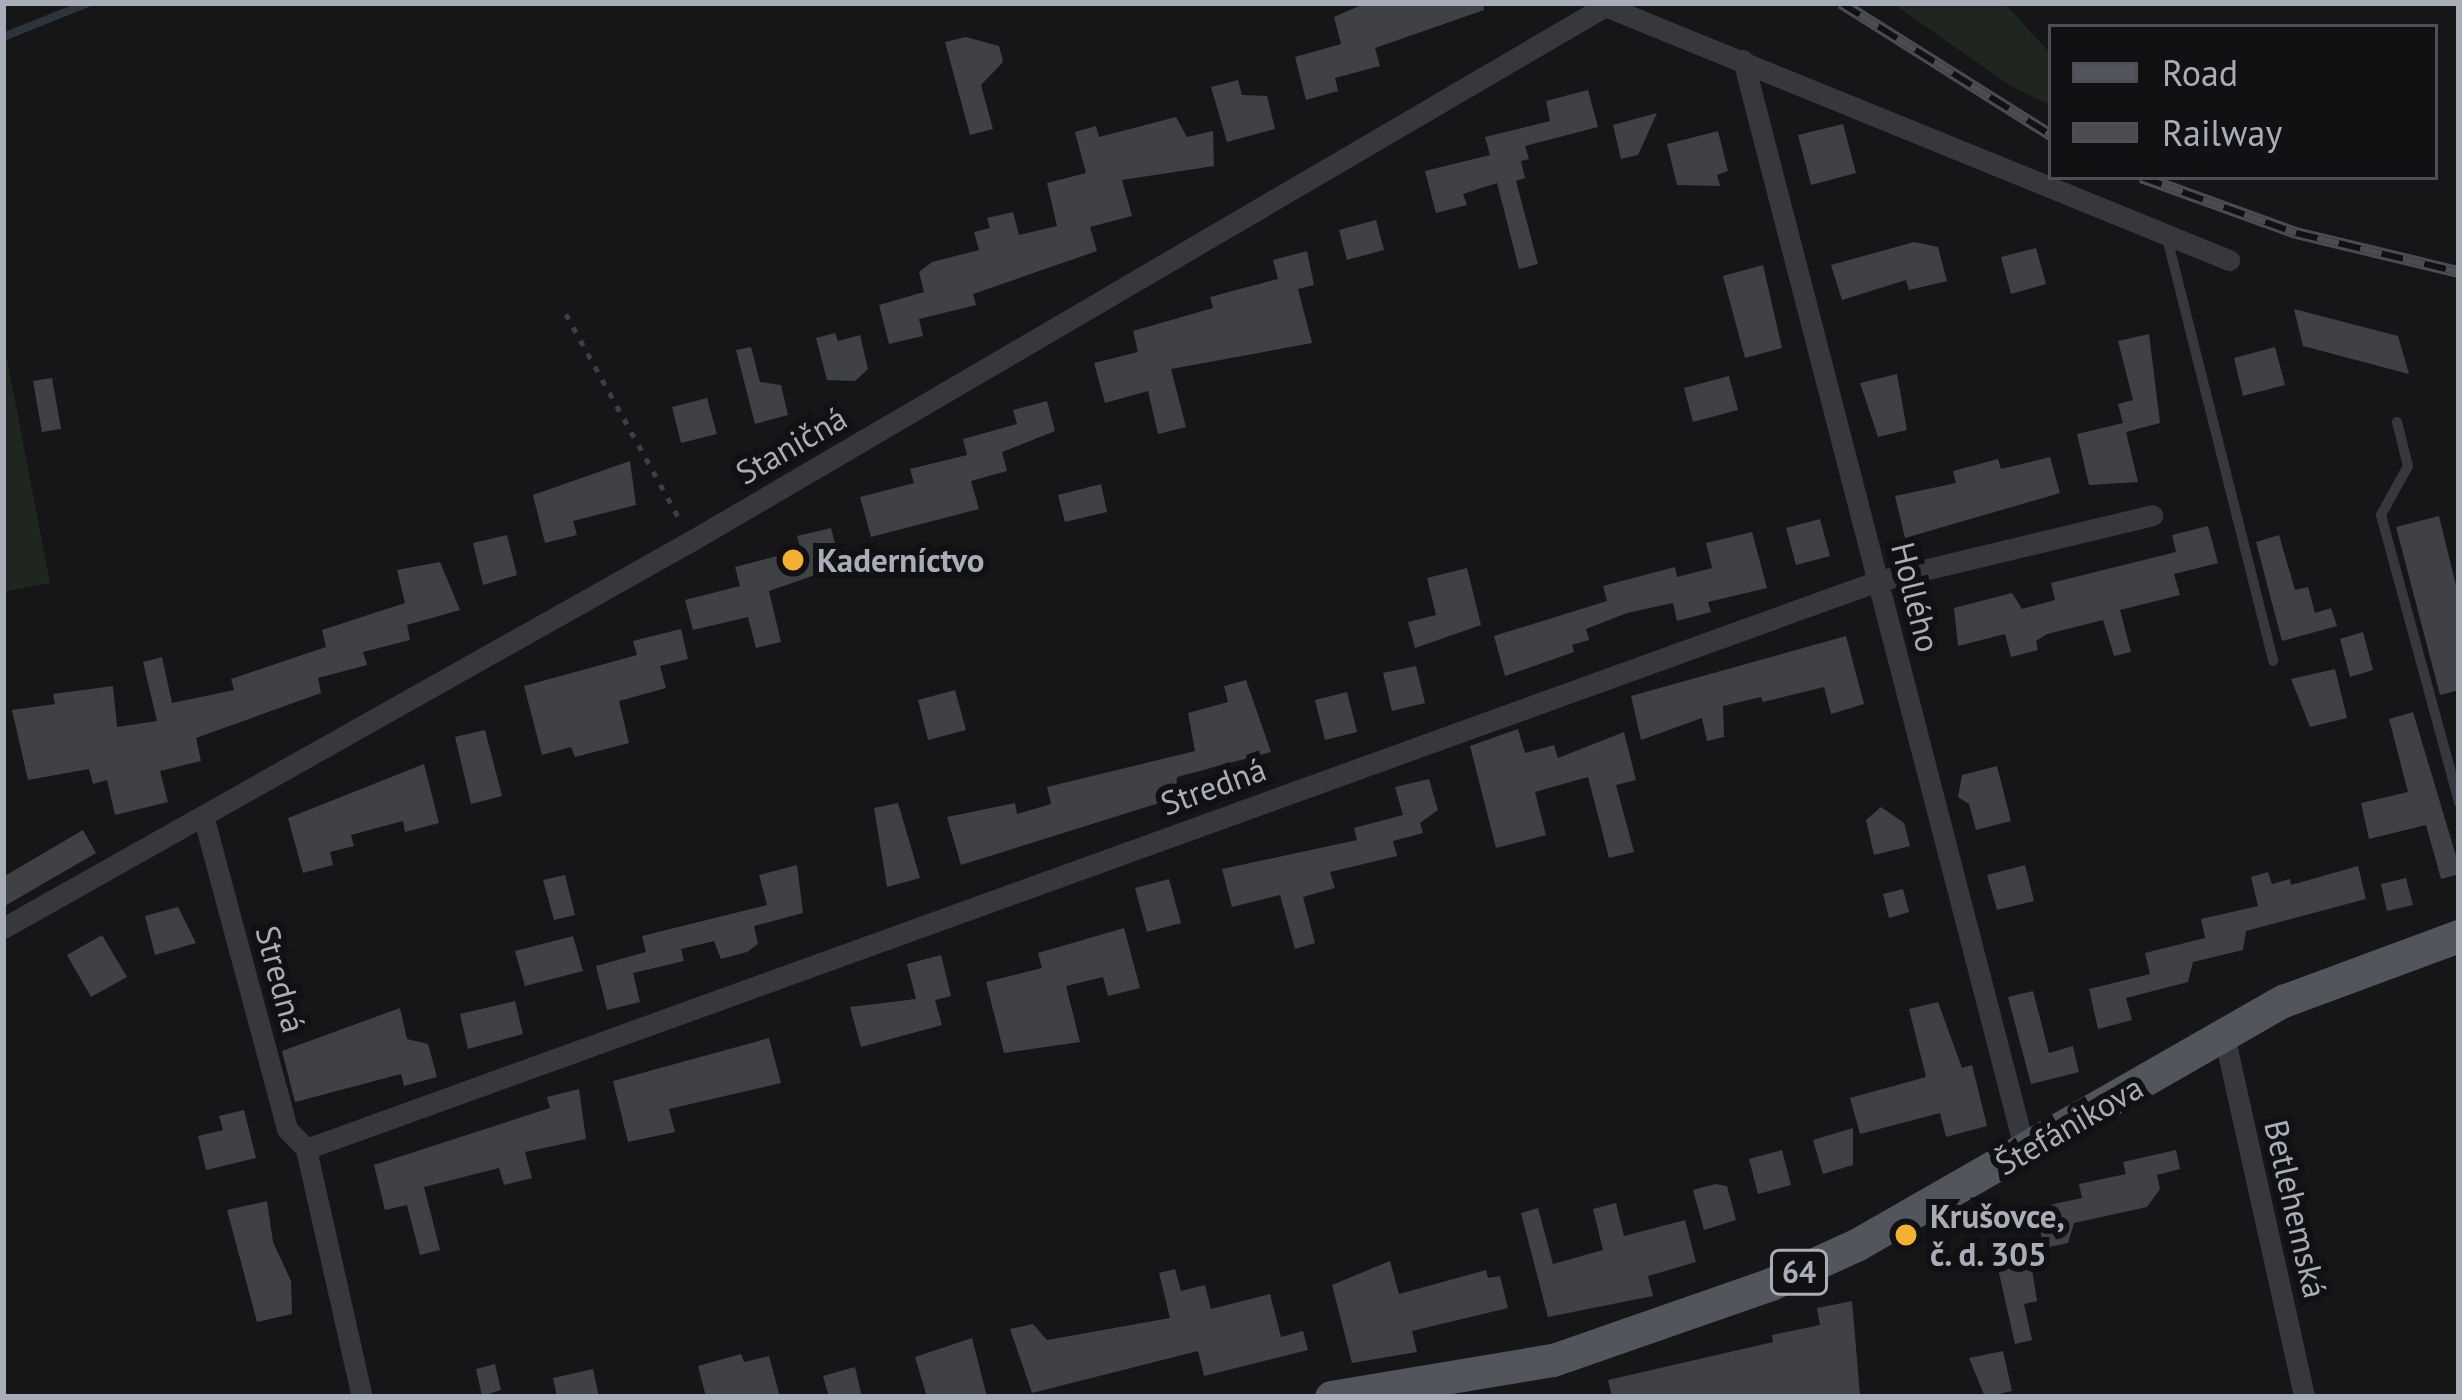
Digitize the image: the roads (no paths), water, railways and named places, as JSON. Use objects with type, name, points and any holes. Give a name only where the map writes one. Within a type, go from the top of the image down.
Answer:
[{"type":"main road","name":"Štefánikova","points":[[1331,1397],[1490,1387],[1771,1284],[2025,1151],[2224,1035],[2340,976],[2459,936]]},
{"type":"street","points":[[1607,5],[2229,260]]},
{"type":"street","name":"Staničná","points":[[3,928],[691,541],[1607,5]]},
{"type":"street","name":"Hollého","points":[[1744,60],[2025,1151]]},
{"type":"street","name":"Stredná","points":[[306,1149],[1878,581],[2152,514]]},
{"type":"street","name":"Stredná","points":[[204,819],[287,1129],[306,1149],[362,1397]]},
{"type":"street","name":"Betlehemská","points":[[2224,1035],[2304,1397]]},
{"type":"lane","points":[[2167,238],[2273,661]]},
{"type":"lane","points":[[2397,422],[2408,466],[2380,515],[2459,803]]},
{"type":"waterway","points":[[3,37],[88,3]]},
{"type":"railway","points":[[1841,3],[2048,133]]},
{"type":"railway","points":[[2149,180],[2296,233],[2459,272]]},
{"type":"place","name":"Kaderníctvo","points":[[793,560]]},
{"type":"place","name":"Krušovce, č. d. 305","points":[[1906,1235]]}]
